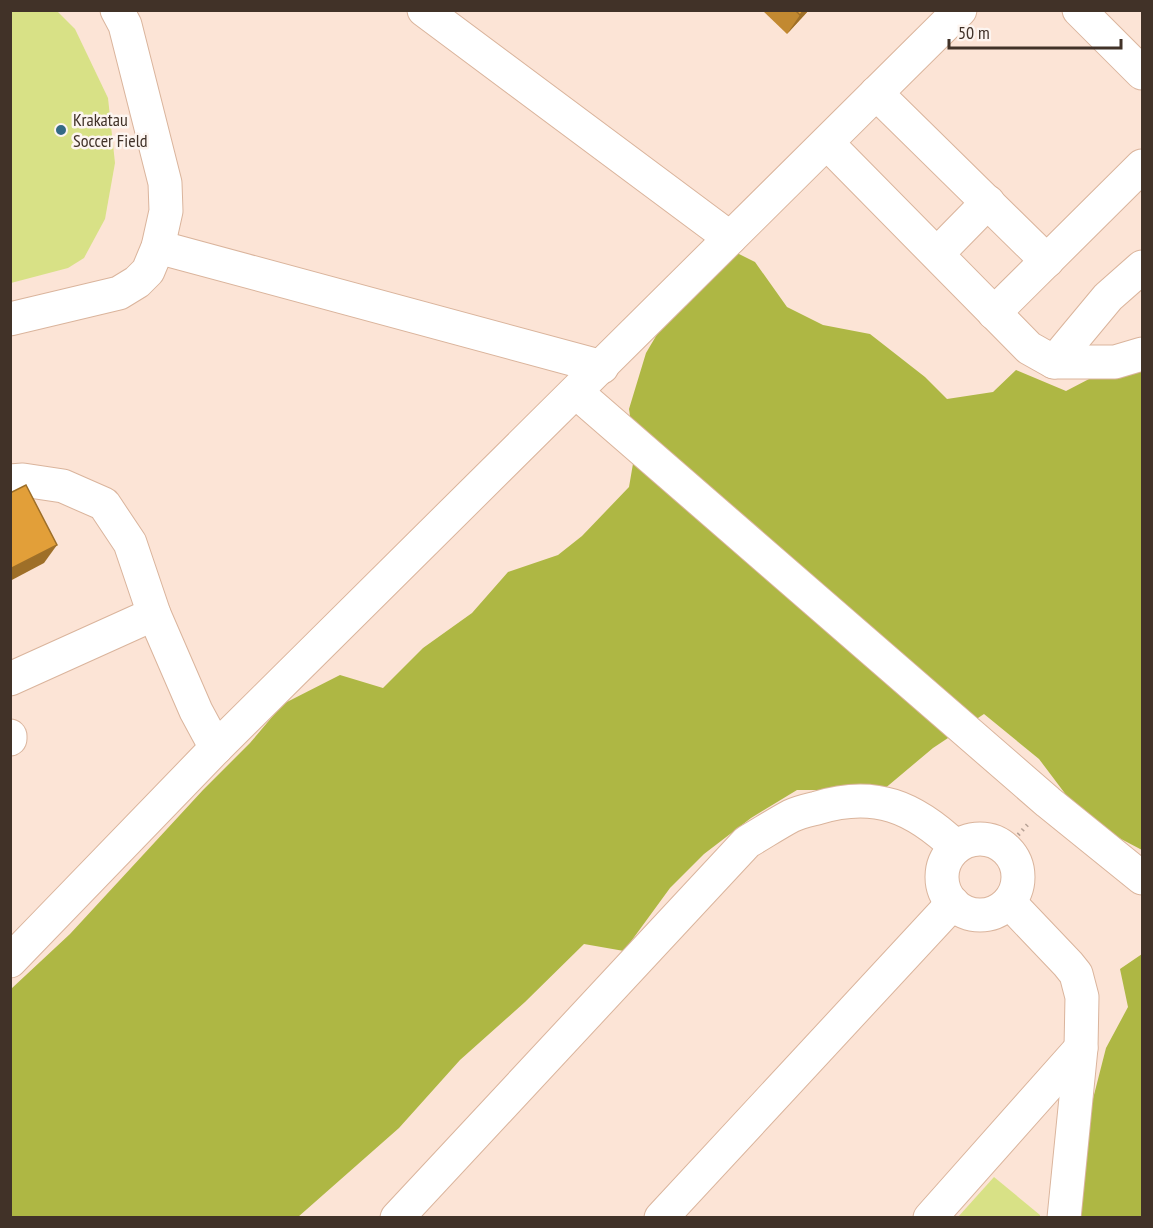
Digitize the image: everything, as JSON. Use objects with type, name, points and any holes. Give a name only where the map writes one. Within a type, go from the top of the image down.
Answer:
[{"type":"street","points":[[10,319],[118,292],[137,282],[148,272],[158,247],[165,212],[165,183],[125,25],[117,10]]},
{"type":"street","points":[[424,10],[730,238]]},
{"type":"street","points":[[10,961],[216,748],[960,10]]},
{"type":"street","points":[[1079,10],[1143,73]]},
{"type":"street","points":[[876,93],[1047,261]]},
{"type":"street","points":[[827,143],[1029,348],[1054,362],[1115,362],[1143,354]]},
{"type":"street","points":[[994,314],[1143,166]]},
{"type":"street","points":[[937,254],[988,202]]},
{"type":"street","points":[[158,247],[602,367]]},
{"type":"street","points":[[1054,362],[1108,297],[1143,267]]},
{"type":"street","points":[[576,392],[1048,802],[1143,878]]},
{"type":"street","points":[[10,481],[23,480],[63,486],[104,504],[130,543],[154,615],[196,711],[216,748]]},
{"type":"street","points":[[10,679],[154,615]]},
{"type":"street","points":[[397,1218],[747,843],[793,815],[835,802],[862,800],[884,803],[902,810],[935,828],[956,847]]},
{"type":"street","points":[[976,839],[997,842],[1006,849],[1018,869],[1018,881],[1009,902],[999,910],[987,915],[975,915],[963,911],[953,903],[942,881],[943,868],[956,847],[976,839]]},
{"type":"street","points":[[1009,902],[1076,974],[1082,997],[1081,1048],[1064,1218]]},
{"type":"street","points":[[661,1218],[953,903]]},
{"type":"street","points":[[930,1218],[1081,1048]]},
{"type":"path","points":[[1006,849],[1048,802]]},
{"type":"green space","name":"Krakatau Soccer Field","points":[[11,10],[57,11],[75,29],[108,98],[115,163],[105,219],[84,258],[68,268],[11,283]]},
{"type":"green space","points":[[735,252],[755,262],[787,307],[823,325],[870,334],[925,377],[947,399],[993,392],[1016,370],[1066,391],[1091,378],[1142,363],[1142,850],[1085,820],[1039,759],[984,714],[933,748],[883,790],[797,790],[751,818],[704,854],[670,888],[624,951],[584,944],[525,1002],[460,1060],[399,1128],[298,1217],[11,1218],[11,989],[70,934],[203,790],[250,743],[283,704],[340,675],[383,688],[423,648],[472,613],[508,572],[558,555],[582,536],[629,487],[635,452],[629,409],[646,353],[672,309]]},
{"type":"green space","points":[[1142,954],[1142,1217],[1078,1218],[1085,1130],[1106,1048],[1128,1007],[1120,969]]},
{"type":"green space","points":[[994,1177],[1040,1215],[1040,1217],[958,1217]]},
{"type":"building","points":[[26,485],[57,545],[10,569],[10,493]]},
{"type":"place","name":"Krakatau Soccer Field","points":[[61,130]]}]
